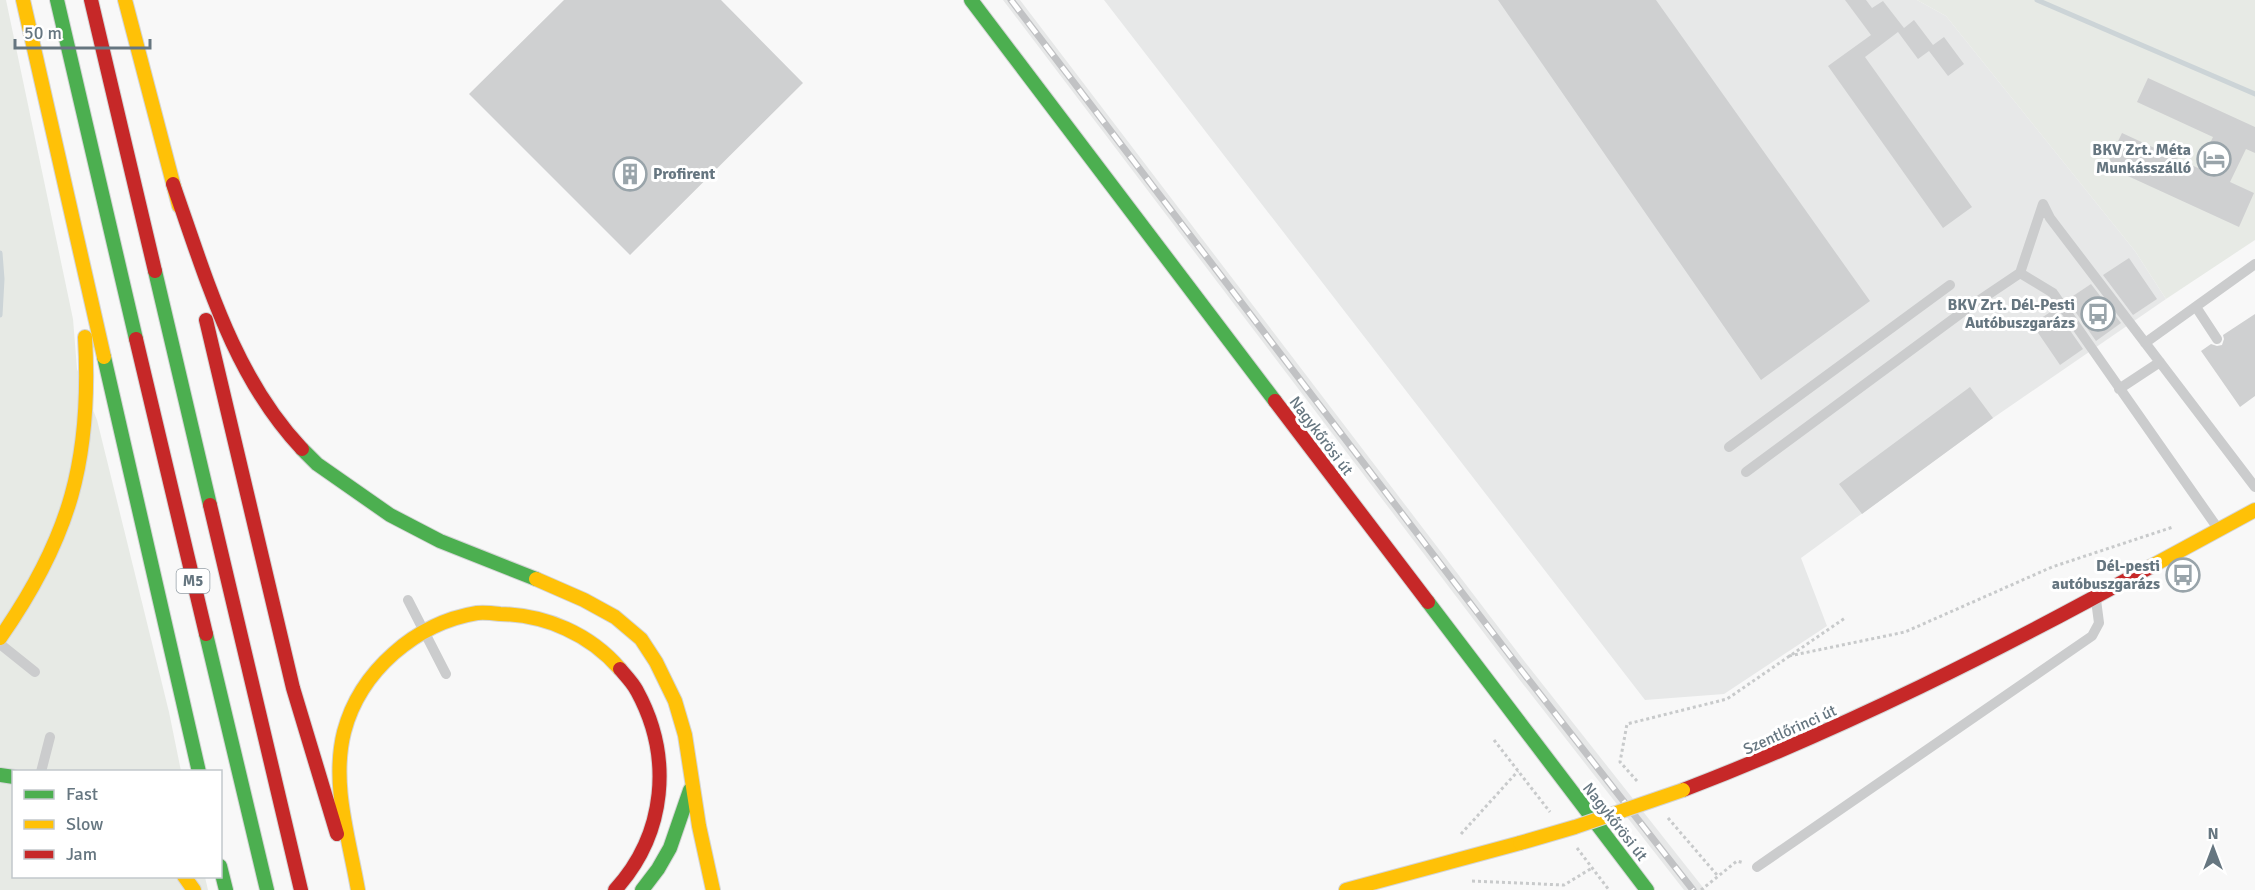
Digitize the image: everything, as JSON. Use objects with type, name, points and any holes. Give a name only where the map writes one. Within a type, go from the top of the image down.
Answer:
[{"type":"main road","points":[[0,638],[44,571],[64,522],[79,471],[87,403],[87,357],[74,225],[22,0]]},
{"type":"main road","name":"M5","points":[[57,0],[267,890]]},
{"type":"main road","name":"M5","points":[[91,0],[301,890]]},
{"type":"main road","points":[[125,0],[173,184],[293,688],[356,890]]},
{"type":"main road","name":"Nagykőrösi út","points":[[971,0],[1481,675],[1647,890]]},
{"type":"main road","points":[[173,184],[224,328],[257,391],[295,441],[317,464],[390,515],[440,541],[576,596],[615,617],[641,639],[656,662],[675,701],[686,735],[699,826],[712,890]]},
{"type":"main road","name":"M5","points":[[74,225],[199,770]]},
{"type":"main road","name":"Szentlőrinci út","points":[[1346,890],[1575,827],[1757,763],[1956,672],[2255,510]]},
{"type":"main road","points":[[356,890],[339,781],[344,734],[353,708],[369,679],[398,648],[424,629],[470,613],[511,612],[554,621],[574,631],[611,656],[638,691],[655,732],[661,776],[658,815],[636,865],[615,890]]},
{"type":"main road","points":[[642,890],[670,848],[693,782]]},
{"type":"main road","points":[[222,874],[226,890]]},
{"type":"lane","points":[[1746,472],[1968,308],[2020,273],[2043,204],[2050,218],[2255,487]]},
{"type":"lane","points":[[2145,343],[2255,264]]},
{"type":"lane","points":[[2020,273],[2053,293],[2219,530]]},
{"type":"lane","points":[[1729,447],[1950,285]]},
{"type":"lane","points":[[2196,307],[2217,339]]},
{"type":"lane","points":[[2119,388],[2160,362]]},
{"type":"lane","points":[[1757,867],[2092,636],[2099,622],[2095,597]]},
{"type":"lane","points":[[408,600],[446,674]]},
{"type":"lane","points":[[0,644],[35,672]]},
{"type":"lane","points":[[41,770],[50,737]]},
{"type":"path","points":[[1789,656],[1905,632],[2052,567],[2181,524]]},
{"type":"path","points":[[1642,788],[1620,762],[1628,724],[1727,699],[1845,618]]},
{"type":"path","points":[[1459,836],[1518,771]]},
{"type":"path","points":[[1665,814],[1717,875]]},
{"type":"path","points":[[1701,890],[1737,861],[1757,867]]},
{"type":"path","points":[[1470,881],[1564,885],[1592,868]]},
{"type":"shaded area","points":[[0,0],[6,0],[73,319],[77,369],[97,420],[169,712],[181,770],[12,770],[12,878],[205,878],[208,890],[0,890]]},
{"type":"shaded area","points":[[1003,0],[1020,0],[1525,662],[1705,890],[1684,890],[1512,670]]},
{"type":"shaded area","points":[[1104,0],[1917,0],[1946,16],[2135,251],[2166,299],[1993,418],[1801,558],[1827,626],[1724,694],[1645,700]]},
{"type":"shaded area","points":[[1917,0],[2255,0],[2255,240],[2166,299],[2135,251],[1946,16]]},
{"type":"building","name":"Profirent","points":[[564,0],[721,0],[803,83],[630,255],[469,94]]},
{"type":"building","points":[[1498,0],[1656,0],[1870,301],[1761,380]]},
{"type":"building","points":[[1845,0],[1866,0],[1872,8],[1883,1],[1904,28],[1914,20],[1933,45],[1944,37],[1964,64],[1948,76],[1929,51],[1918,59],[1898,32],[1865,57],[1972,207],[1943,228],[1828,66],[1871,35]]},
{"type":"building","points":[[2148,78],[2255,127],[2255,153],[2246,149],[2230,182],[2254,193],[2239,227],[2106,166],[2122,133],[2198,168],[2213,137],[2137,102]]},
{"type":"building","points":[[2129,258],[2157,299],[2133,315],[2103,275]]},
{"type":"building","points":[[2091,284],[2121,323],[2096,341],[2067,300]]},
{"type":"building","points":[[2055,309],[2083,349],[2060,365],[2032,324]]},
{"type":"building","points":[[2255,314],[2255,396],[2240,407],[2201,351],[2211,344],[2222,345],[2223,335]]},
{"type":"building","points":[[1970,387],[1993,418],[1862,514],[1839,484]]},
{"type":"waterway","points":[[2037,0],[2255,94]]},
{"type":"waterway","points":[[0,253],[2,279],[0,315]]},
{"type":"railway","points":[[1011,0],[1518,666],[1693,890]]},
{"type":"traffic: fast","points":[[57,0],[136,339]]},
{"type":"traffic: fast","points":[[971,0],[1275,401]]},
{"type":"traffic: fast","points":[[155,271],[210,505]]},
{"type":"traffic: fast","points":[[104,357],[199,770]]},
{"type":"traffic: fast","points":[[302,449],[317,464],[390,515],[440,541],[536,579]]},
{"type":"traffic: fast","points":[[1428,602],[1647,890]]},
{"type":"traffic: fast","points":[[206,634],[267,890]]},
{"type":"traffic: fast","points":[[0,775],[12,777]]},
{"type":"traffic: fast","points":[[642,890],[670,848],[690,790]]},
{"type":"traffic: fast","points":[[222,874],[226,890]]},
{"type":"traffic: slow","points":[[23,0],[104,357]]},
{"type":"traffic: slow","points":[[125,0],[179,206]]},
{"type":"traffic: slow","points":[[0,638],[44,566],[60,531],[71,496],[80,459],[85,421],[85,337]]},
{"type":"traffic: slow","points":[[2150,567],[2255,510]]},
{"type":"traffic: slow","points":[[536,579],[584,600],[615,617],[641,639],[656,662],[675,701],[685,735],[699,826],[713,890]]},
{"type":"traffic: slow","points":[[358,890],[340,791],[340,752],[352,710],[363,689],[394,653],[412,639],[454,618],[477,613],[517,615],[550,623],[581,636],[620,669]]},
{"type":"traffic: slow","points":[[1520,843],[1683,790]]},
{"type":"traffic: slow","points":[[1346,890],[1520,843]]},
{"type":"traffic: slow","points":[[185,878],[194,890]]},
{"type":"traffic: jam","points":[[91,0],[155,271]]},
{"type":"traffic: jam","points":[[173,184],[210,289],[240,358],[257,390],[302,449]]},
{"type":"traffic: jam","points":[[206,320],[293,688],[337,834]]},
{"type":"traffic: jam","points":[[136,339],[206,634]]},
{"type":"traffic: jam","points":[[1275,401],[1428,602]]},
{"type":"traffic: jam","points":[[210,505],[301,890]]},
{"type":"traffic: jam","points":[[1683,790],[1803,741],[1920,687],[2036,629],[2150,567]]},
{"type":"traffic: jam","points":[[615,890],[632,868],[645,845],[654,820],[659,794],[656,742],[648,716],[635,688],[620,669]]},
{"type":"place","name":"BKV Zrt. Méta Munkásszálló","points":[[2214,159]]},
{"type":"place","name":"Profirent","points":[[630,174]]},
{"type":"place","name":"BKV Zrt. Dél-Pesti Autóbuszgarázs","points":[[2098,314]]},
{"type":"place","name":"Dél-pesti autóbuszgarázs","points":[[2183,575]]}]
